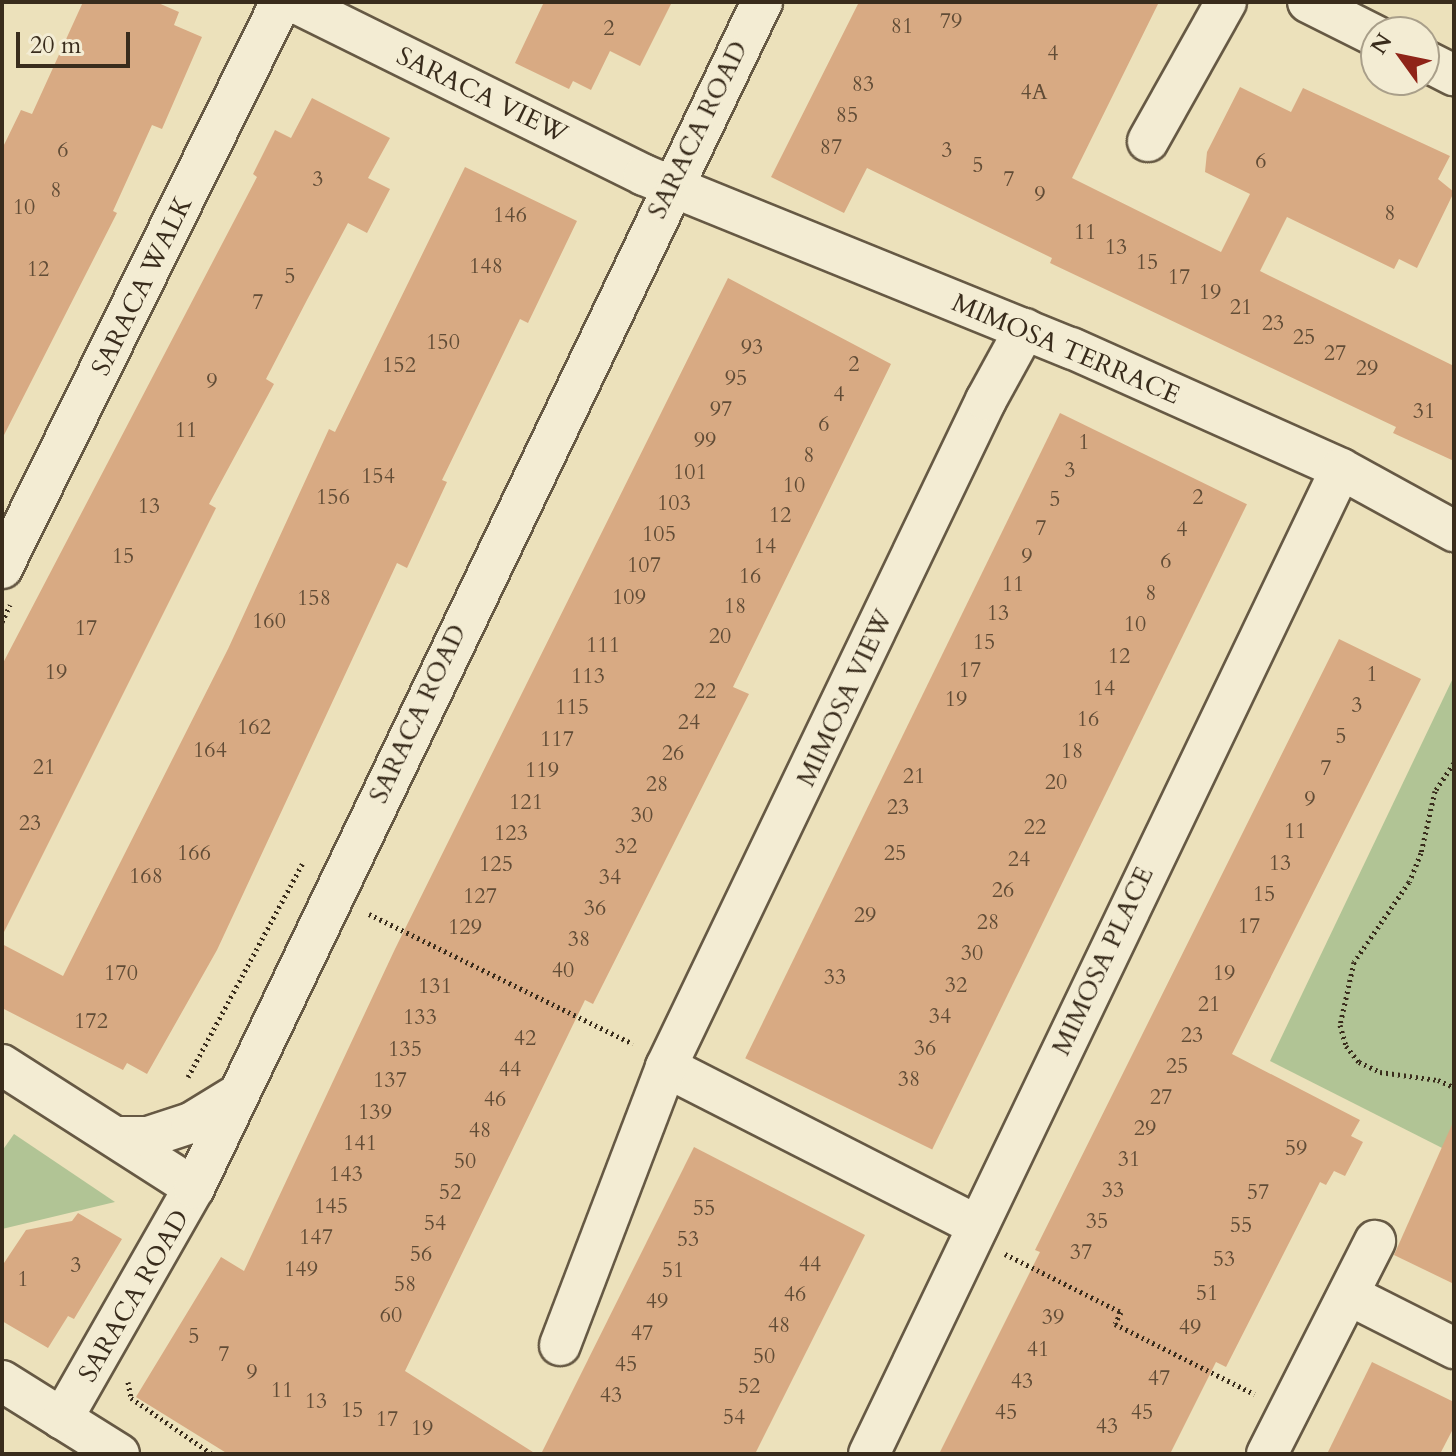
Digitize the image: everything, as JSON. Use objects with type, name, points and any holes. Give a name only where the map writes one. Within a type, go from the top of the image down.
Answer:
[{"type":"street","name":"SARACA WALK","points":[[2,568],[281,2]]},
{"type":"street","name":"SARACA VIEW","points":[[294,2],[670,186]]},
{"type":"street","name":"SARACA ROAD","points":[[62,1419],[194,1188],[670,186],[762,2]]},
{"type":"street","points":[[1148,141],[1226,2]]},
{"type":"street","points":[[1308,2],[1360,28]]},
{"type":"street","name":"MIMOSA TERRACE","points":[[670,186],[1025,329],[1341,469],[1454,531]]},
{"type":"street","name":"MIMOSA VIEW","points":[[560,1345],[651,1057],[1025,329]]},
{"type":"street","name":"MIMOSA PLACE","points":[[869,1454],[988,1238],[1341,469]]},
{"type":"street","points":[[651,1057],[988,1238]]},
{"type":"street","points":[[2,1065],[194,1188]]},
{"type":"street","points":[[116,1137],[148,1137],[191,1123],[237,1095]]},
{"type":"street","points":[[1267,1454],[1375,1241]]},
{"type":"street","points":[[1349,1295],[1454,1348]]},
{"type":"street","points":[[2,1381],[119,1454]]},
{"type":"path","points":[[1454,763],[1435,791],[1421,853],[1409,882],[1354,962],[1340,1025],[1346,1046],[1359,1062],[1380,1072],[1438,1080],[1454,1087]]},
{"type":"path","points":[[365,912],[651,1057]]},
{"type":"path","points":[[988,1238],[1121,1312],[1115,1324],[1267,1400]]},
{"type":"green space","points":[[1454,676],[1454,1154],[1270,1061]]},
{"type":"green space","points":[[14,1134],[115,1202],[2,1229],[2,1151]]},
{"type":"building","points":[[83,2],[156,2],[179,12],[174,25],[202,37],[162,129],[152,125],[113,211],[117,213],[2,439],[2,149],[21,110],[32,114]]},
{"type":"building","points":[[544,2],[672,2],[640,66],[610,51],[591,90],[573,81],[569,89],[515,63]]},
{"type":"building","points":[[859,2],[1159,2],[1072,178],[1221,252],[1250,194],[1205,172],[1207,152],[1240,87],[1291,112],[1303,88],[1450,156],[1438,179],[1454,192],[1417,268],[1399,259],[1394,269],[1287,217],[1260,271],[1454,366],[1454,461],[1393,433],[1396,427],[1050,263],[1052,258],[867,168],[844,213],[771,177]]},
{"type":"building","points":[[312,98],[390,138],[368,178],[390,189],[367,233],[348,223],[307,300],[266,379],[274,384],[209,504],[216,508],[2,936],[2,665],[257,177],[253,174],[275,130],[291,138]]},
{"type":"building","points":[[465,167],[577,221],[528,323],[520,319],[442,480],[447,482],[407,568],[397,563],[217,950],[147,1074],[127,1063],[123,1070],[2,1008],[2,944],[63,976],[228,649],[329,429],[335,432]]},
{"type":"building","points":[[728,278],[891,364],[733,687],[749,694],[593,1004],[585,1000],[405,1371],[536,1454],[228,1454],[136,1397],[221,1257],[244,1271],[395,949]]},
{"type":"building","points":[[1060,413],[1247,504],[932,1150],[745,1058]]},
{"type":"building","points":[[1339,639],[1421,679],[1232,1054],[1360,1120],[1351,1136],[1363,1142],[1345,1176],[1334,1171],[1326,1185],[1320,1182],[1226,1367],[1216,1362],[1170,1454],[939,1454],[1040,1252],[1035,1250]]},
{"type":"building","points":[[1454,1120],[1454,1284],[1394,1255]]},
{"type":"building","points":[[694,1147],[865,1235],[755,1454],[541,1454]]},
{"type":"building","points":[[78,1213],[122,1239],[74,1319],[68,1316],[48,1348],[2,1321],[2,1266],[26,1230],[72,1221]]},
{"type":"building","points":[[1372,1362],[1454,1402],[1454,1427],[1440,1454],[1327,1454]]}]
